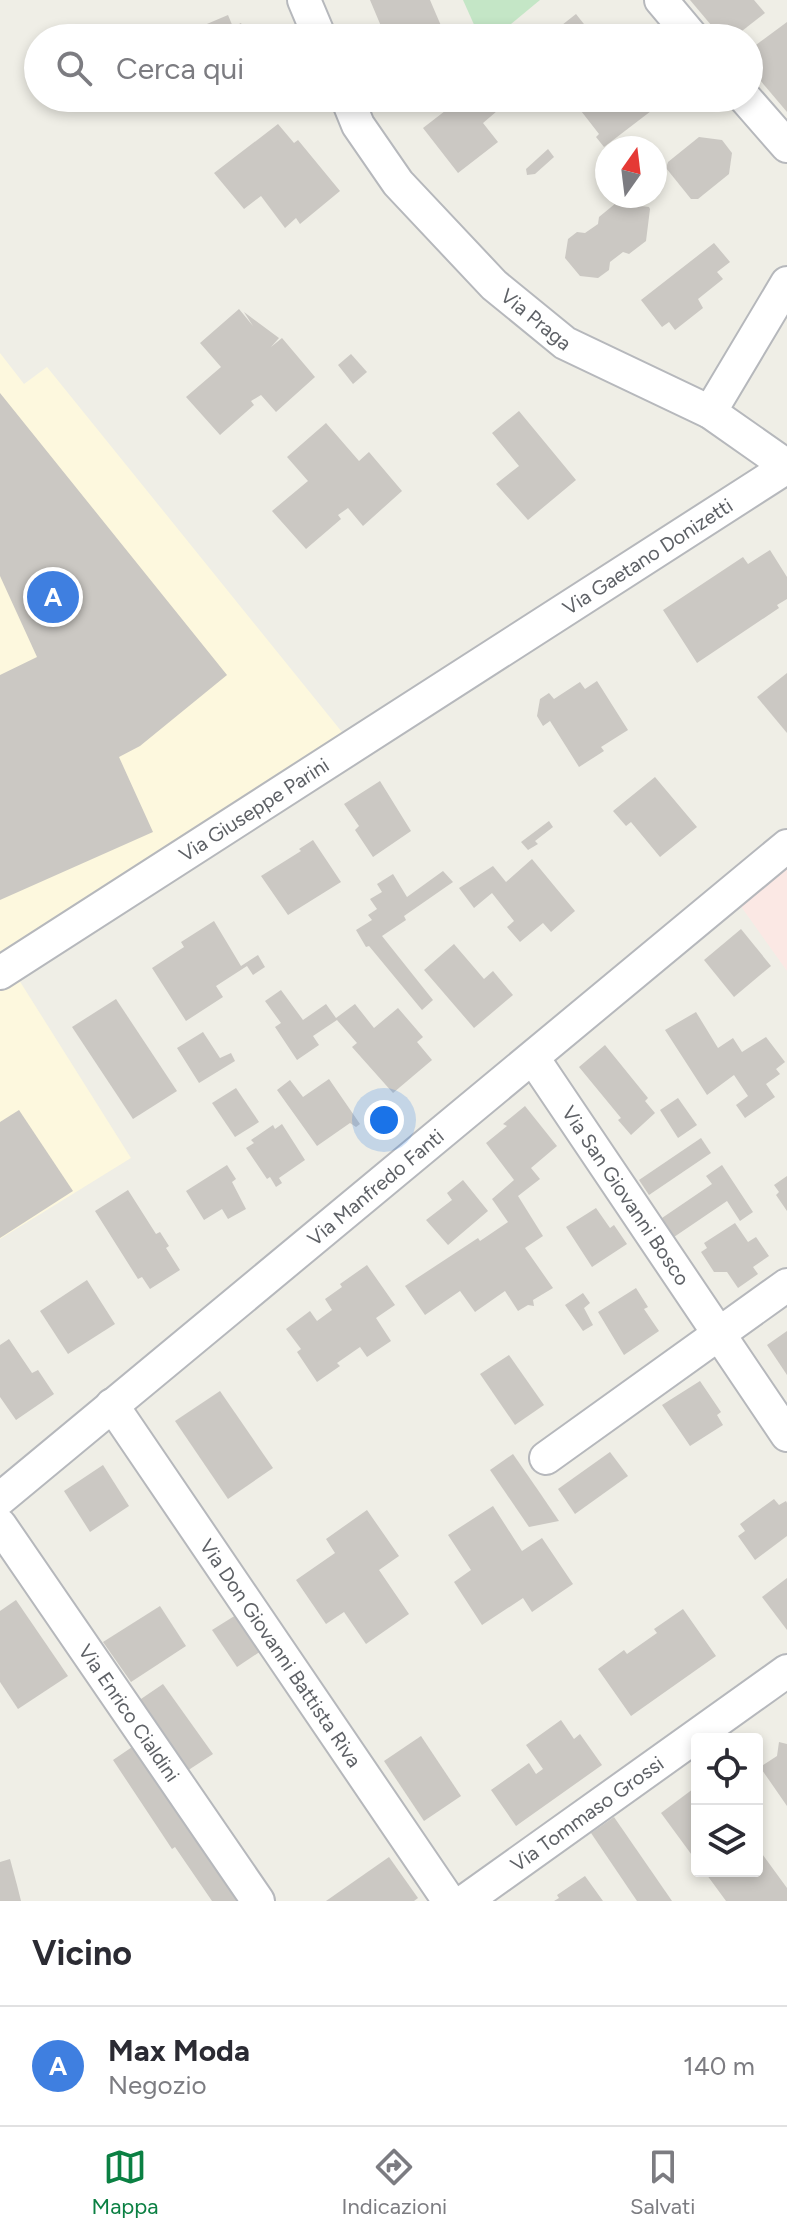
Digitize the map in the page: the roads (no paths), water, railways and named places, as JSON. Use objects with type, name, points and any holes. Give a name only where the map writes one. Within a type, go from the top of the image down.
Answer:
[{"type":"street","points":[[304,0],[314,24]]},
{"type":"street","points":[[661,0],[681,24]]},
{"type":"street","name":"Via Praga","points":[[353,112],[358,125],[398,183],[494,285],[565,343],[710,412],[787,466]]},
{"type":"street","points":[[757,112],[787,146]]},
{"type":"street","points":[[710,412],[787,283]]},
{"type":"street","name":"Via Gaetano Donizetti","points":[[508,647],[787,466]]},
{"type":"street","name":"Via Giuseppe Parini","points":[[0,973],[508,647]]},
{"type":"street","name":"Via Manfredo Fanti","points":[[0,1499],[787,846]]},
{"type":"street","name":"Via San Giovanni Bosco","points":[[533,1058],[787,1435]]},
{"type":"street","points":[[546,1458],[787,1285]]},
{"type":"street","name":"Via Don Giovanni Battista Riva","points":[[112,1405],[449,1901]]},
{"type":"street","name":"Via Enrico Cialdini","points":[[0,1525],[258,1901]]},
{"type":"street","name":"Via Tommaso Grossi","points":[[465,1901],[787,1671]]},
{"type":"place","name":"Max Moda","points":[[53,597]]}]
